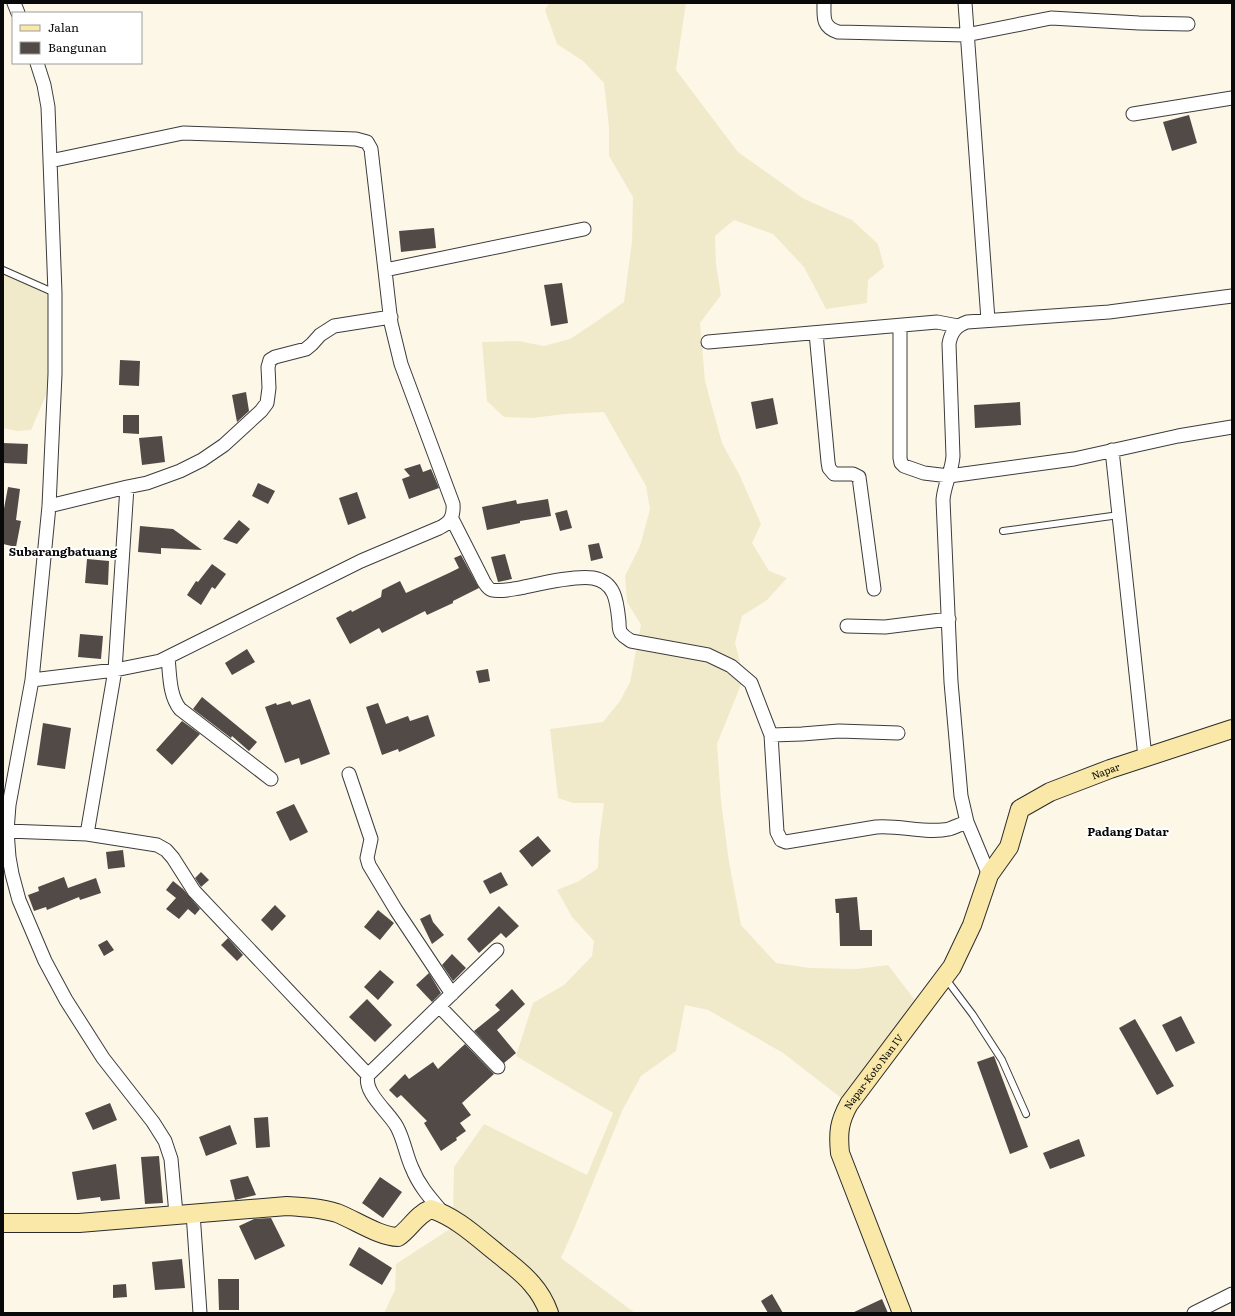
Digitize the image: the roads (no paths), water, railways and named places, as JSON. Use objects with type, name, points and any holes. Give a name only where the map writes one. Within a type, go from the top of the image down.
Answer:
[{"type":"street","points":[[824,3],[824,17],[827,25],[838,32],[966,35],[1051,18],[1188,24]]},
{"type":"street","points":[[965,3],[966,35],[988,320]]},
{"type":"street","points":[[37,64],[48,107],[55,293],[55,374],[50,506],[32,680],[5,831],[14,884],[19,900],[45,961],[66,1000],[103,1058],[159,1131],[168,1149],[185,1214],[200,1313]]},
{"type":"street","points":[[1133,114],[1232,98]]},
{"type":"street","points":[[32,680],[115,670],[168,658],[361,561],[446,525],[452,519],[454,512],[453,504],[401,364],[395,343],[390,317],[371,149],[367,142],[356,139],[183,133],[50,161]]},
{"type":"street","points":[[385,270],[584,229]]},
{"type":"street","points":[[989,875],[967,822],[961,796],[952,697],[943,500],[952,467],[953,456],[950,338],[958,326],[967,322],[1109,312],[1232,296]]},
{"type":"street","points":[[50,506],[147,483],[180,471],[202,460],[224,445],[261,411],[267,403],[269,388],[268,367],[270,360],[275,356],[306,349],[320,335],[334,326],[390,317]]},
{"type":"street","points":[[708,342],[937,322],[958,326]]},
{"type":"street","points":[[900,326],[900,458],[901,463],[904,466],[924,473],[949,476],[1074,459],[1178,436],[1232,427]]},
{"type":"street","points":[[816,333],[829,468],[834,474],[853,474],[859,477],[874,589]]},
{"type":"street","points":[[1112,450],[1145,757]]},
{"type":"street","points":[[87,834],[115,670],[127,487]]},
{"type":"street","points":[[452,519],[484,582],[490,589],[509,590],[556,581],[587,578],[600,580],[608,584],[613,590],[616,598],[622,635],[631,641],[708,655],[731,666],[751,683],[771,735],[777,832],[781,840],[786,842],[889,826],[924,830],[948,829],[967,822]]},
{"type":"street","points":[[847,626],[885,627],[949,619]]},
{"type":"street","points":[[168,658],[172,695],[180,709],[271,779]]},
{"type":"street","name":"Napar","points":[[1009,848],[1020,809],[1050,792],[1110,769],[1232,728]]},
{"type":"street","points":[[771,735],[802,734],[839,730],[898,733]]},
{"type":"street","points":[[349,774],[371,839],[367,858],[369,865],[396,910],[452,994]]},
{"type":"street","points":[[5,831],[87,834],[157,845],[166,850],[194,891],[368,1075]]},
{"type":"street","name":"Napar-Koto Nan IV","points":[[902,1313],[840,1153],[839,1127],[843,1114],[849,1104],[952,968],[962,947],[989,875],[1009,848]]},
{"type":"street","points":[[497,950],[368,1075],[367,1082],[370,1090],[398,1128],[412,1168],[424,1191],[440,1212],[459,1223],[518,1270],[532,1283],[546,1307]]},
{"type":"street","points":[[439,1006],[498,1068]]},
{"type":"street","points":[[3,1223],[78,1223],[287,1206],[314,1208],[336,1213],[387,1235],[398,1237],[404,1233],[420,1215],[440,1212]]},
{"type":"street","points":[[1194,1313],[1232,1294]]},
{"type":"lane","points":[[3,270],[55,293]]},
{"type":"lane","points":[[1003,531],[1119,515]]},
{"type":"lane","points":[[945,977],[973,1015],[1002,1060],[1026,1114]]},
{"type":"district","name":"Subarangbatuang","points":[[63,552]]},
{"type":"district","name":"Padang Datar","points":[[1128,832]]}]
